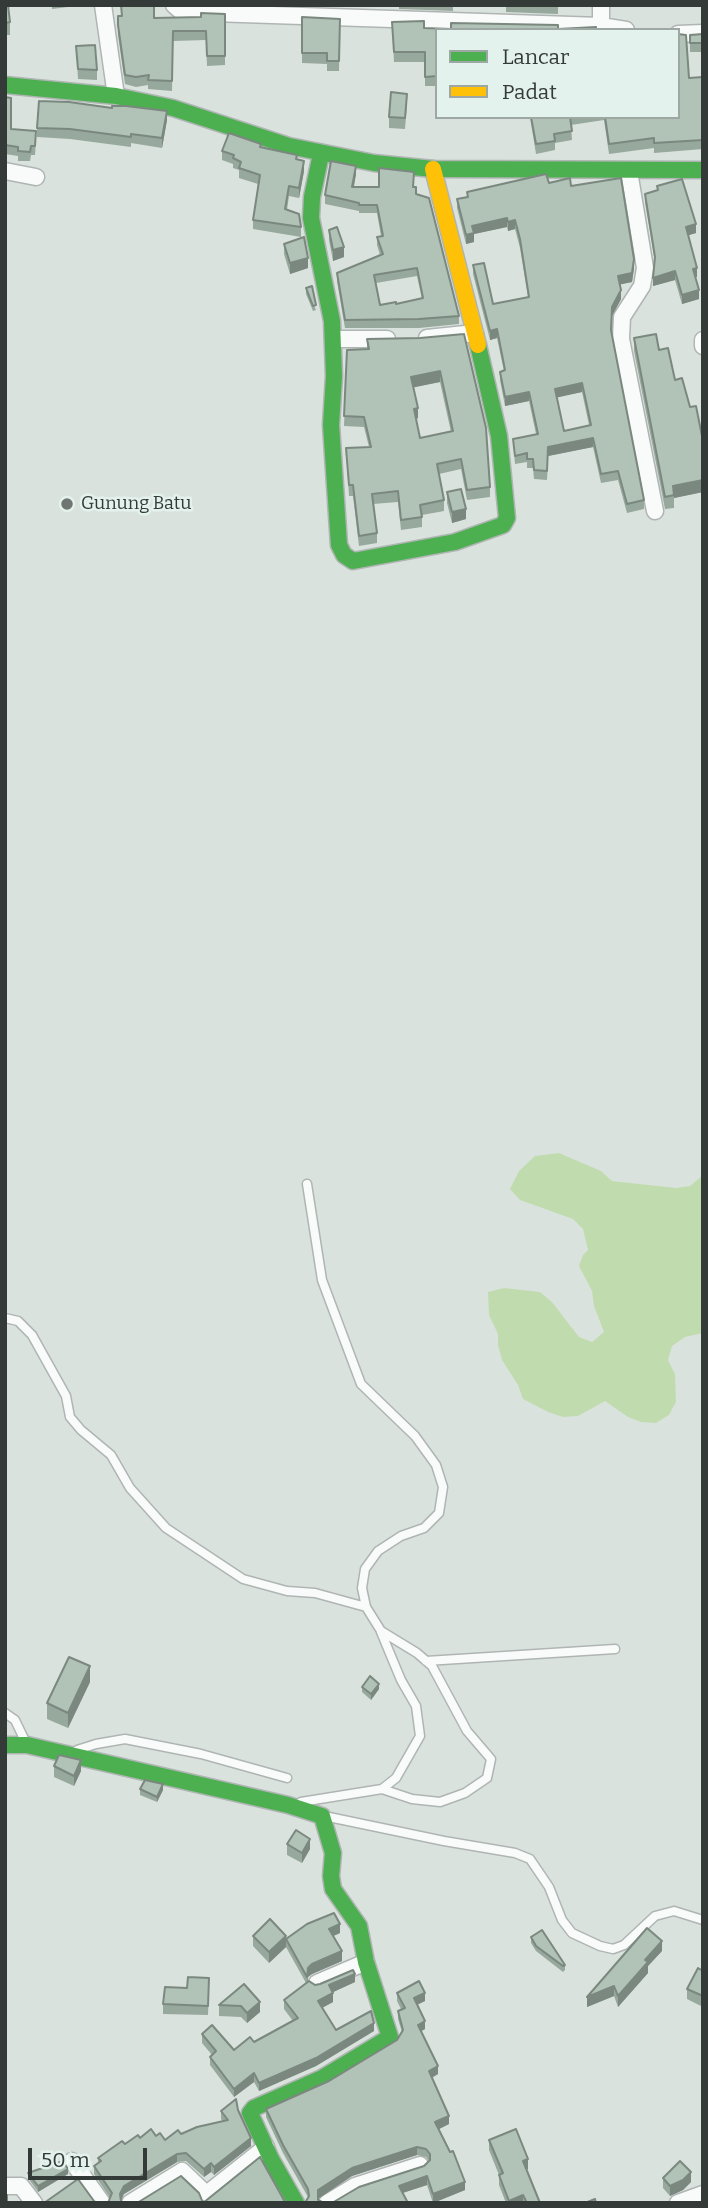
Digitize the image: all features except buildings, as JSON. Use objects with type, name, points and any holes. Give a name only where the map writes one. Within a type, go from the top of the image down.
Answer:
[{"type":"street","points":[[103,5],[116,96]]},
{"type":"street","points":[[174,5],[182,12],[614,28]]},
{"type":"street","points":[[601,5],[601,26]]},
{"type":"street","points":[[680,34],[703,33]]},
{"type":"street","points":[[5,85],[116,96],[173,107],[289,146],[374,163],[433,169],[703,170]]},
{"type":"street","points":[[321,154],[312,197],[311,218],[327,290],[333,339],[331,425],[339,545],[344,555],[352,561],[455,542],[503,525],[507,518],[499,436],[433,169]]},
{"type":"street","points":[[5,171],[36,177]]},
{"type":"street","points":[[629,171],[645,268],[642,286],[622,317],[621,339],[655,511]]},
{"type":"street","points":[[333,339],[409,339],[475,333]]},
{"type":"street","points":[[703,341],[703,346]]},
{"type":"street","points":[[5,1745],[27,1745],[288,1805],[322,1816],[333,1853],[331,1876],[334,1889],[359,1926],[366,1962],[389,2039],[353,2057],[322,2078],[254,2108],[251,2118],[288,2199]]},
{"type":"street","points":[[317,1983],[366,1962]]},
{"type":"street","points":[[130,2203],[182,2171],[208,2193],[266,2147]]},
{"type":"street","points":[[72,2161],[102,2203]]},
{"type":"street","points":[[327,2203],[355,2186],[420,2165]]},
{"type":"street","points":[[5,2186],[21,2186],[34,2203]]},
{"type":"street","points":[[678,2203],[703,2194]]},
{"type":"lane","points":[[307,1184],[322,1280],[361,1384],[415,1436],[436,1465],[443,1487],[439,1513],[424,1528],[401,1536],[378,1551],[365,1569],[362,1588],[366,1607],[381,1631],[401,1680],[416,1706],[420,1736],[396,1778],[382,1789]]},
{"type":"lane","points":[[5,1318],[18,1321],[32,1335],[66,1396],[70,1417],[80,1430],[111,1455],[130,1488],[166,1528],[243,1579],[287,1591],[315,1593],[366,1607]]},
{"type":"lane","points":[[288,1805],[382,1789],[412,1799],[440,1802],[465,1793],[487,1778],[491,1759],[467,1731],[432,1666],[381,1631]]},
{"type":"lane","points":[[426,1661],[615,1649]]},
{"type":"lane","points":[[5,1713],[15,1720],[27,1745]]},
{"type":"lane","points":[[64,1754],[125,1739],[201,1754],[287,1778]]},
{"type":"lane","points":[[322,1816],[515,1853],[530,1859],[549,1887],[562,1920],[572,1933],[600,1946],[613,1949],[624,1945],[655,1916],[674,1911],[703,1920]]},
{"type":"green space","points":[[559,1153],[601,1171],[612,1181],[676,1188],[690,1186],[703,1175],[703,1333],[685,1337],[672,1346],[668,1360],[675,1374],[676,1402],[669,1415],[656,1423],[641,1422],[628,1417],[605,1401],[578,1416],[563,1417],[548,1412],[523,1399],[518,1385],[502,1360],[498,1334],[489,1315],[488,1292],[504,1288],[540,1292],[552,1302],[579,1337],[592,1342],[604,1332],[594,1306],[592,1291],[579,1266],[588,1250],[583,1229],[573,1219],[520,1200],[510,1189],[519,1171],[535,1156]]},
{"type":"traffic: fast","points":[[5,85],[116,96],[173,108],[289,146],[374,163],[433,169],[703,170]]},
{"type":"traffic: fast","points":[[321,154],[312,197],[311,218],[332,321],[334,376],[331,425],[339,545],[344,555],[353,561],[455,542],[503,525],[507,518],[499,436],[478,345]]},
{"type":"traffic: fast","points":[[5,1745],[27,1745],[288,1805],[322,1816],[333,1853],[333,1889],[359,1926],[366,1962],[390,2037],[322,2078],[254,2108],[250,2113],[271,2159],[296,2203]]},
{"type":"traffic: slow","points":[[433,169],[478,345]]},
{"type":"place","name":"Gunung Batu","points":[[67,504]]}]
